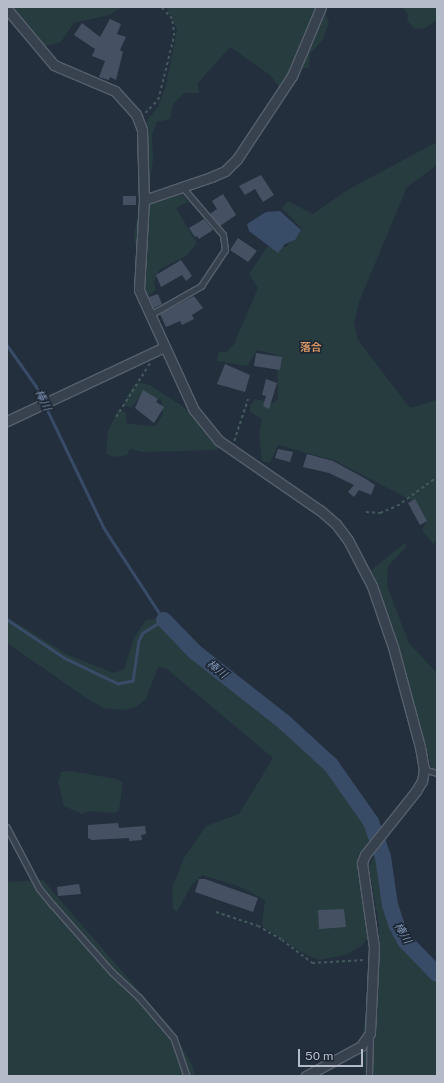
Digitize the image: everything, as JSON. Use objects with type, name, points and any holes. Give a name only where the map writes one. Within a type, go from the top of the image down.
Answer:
[{"type":"street","points":[[144,200],[224,171],[237,159],[292,76],[321,7]]},
{"type":"street","points":[[7,9],[54,65],[115,91],[126,102],[137,119],[142,130],[144,200],[139,282],[142,300],[161,349],[194,410],[218,440],[320,511],[348,540],[372,586],[393,647],[424,768],[416,791],[365,855],[362,863],[374,959],[370,1033],[361,1046],[306,1076]]},
{"type":"street","points":[[7,421],[161,349]]},
{"type":"lane","points":[[149,315],[201,286],[225,250],[223,235],[182,187]]},
{"type":"lane","points":[[424,768],[437,773]]},
{"type":"lane","points":[[7,827],[39,888],[112,972],[139,997],[174,1038],[187,1076]]},
{"type":"lane","points":[[369,1076],[370,1033]]},
{"type":"path","points":[[137,119],[150,110],[158,100],[172,43],[174,23],[161,7]]},
{"type":"path","points":[[116,417],[161,349]]},
{"type":"path","points":[[232,446],[248,400]]},
{"type":"path","points":[[366,512],[380,513],[397,506],[437,477]]},
{"type":"path","points":[[216,912],[268,932],[312,963],[374,959]]},
{"type":"green space","points":[[9,7],[122,7],[109,15],[74,23],[61,42],[46,46],[38,45]]},
{"type":"green space","points":[[166,7],[329,7],[325,12],[329,23],[323,39],[310,54],[309,67],[290,72],[281,89],[270,75],[230,47],[198,83],[199,93],[184,93],[174,103],[170,119],[157,122],[152,134],[153,160],[150,179],[145,178],[145,130],[147,120],[158,107],[166,85],[177,30]]},
{"type":"green space","points":[[402,7],[437,7],[437,20],[425,28],[415,29],[407,21],[408,15]]},
{"type":"green space","points":[[437,142],[437,165],[407,187],[359,302],[354,322],[358,340],[410,408],[437,400],[437,540],[433,544],[422,530],[426,523],[414,502],[336,461],[278,445],[270,463],[262,461],[259,435],[262,419],[250,412],[250,406],[255,399],[273,403],[278,399],[277,355],[257,350],[247,366],[217,361],[219,352],[226,352],[234,344],[258,288],[249,274],[267,247],[286,247],[302,229],[282,208],[288,201],[313,214],[349,189]]},
{"type":"green space","points":[[175,184],[188,202],[176,208],[197,243],[186,256],[159,270],[154,283],[156,290],[147,297],[144,295],[134,236],[141,196]]},
{"type":"green space","points":[[136,382],[150,385],[191,412],[203,430],[220,445],[217,450],[143,452],[130,449],[127,455],[116,457],[106,454],[108,431],[119,409],[126,413],[126,423],[138,425],[156,426],[163,414],[161,400],[144,392],[131,408],[125,405],[125,400]]},
{"type":"green space","points":[[405,543],[406,547],[388,566],[387,586],[409,643],[437,673],[437,776],[431,766],[408,686],[370,576],[370,571]]},
{"type":"green space","points":[[7,617],[68,655],[114,673],[124,669],[134,638],[146,620],[166,618],[223,669],[294,723],[314,741],[350,785],[380,828],[363,849],[358,865],[369,936],[363,945],[345,955],[319,960],[301,952],[262,926],[265,900],[238,886],[202,875],[191,886],[177,912],[173,909],[172,888],[184,858],[206,826],[239,814],[273,758],[167,669],[158,667],[146,699],[136,707],[123,710],[104,708],[89,700],[7,643]]},
{"type":"green space","points":[[70,771],[117,779],[123,783],[119,810],[114,813],[90,811],[82,814],[64,806],[58,783],[61,772]]},
{"type":"green space","points":[[376,851],[379,851],[381,859],[392,921],[401,941],[437,979],[437,1076],[365,1076],[363,1031],[370,990],[379,957],[379,925],[369,868]]},
{"type":"green space","points":[[43,880],[171,1028],[192,1065],[195,1076],[7,1076],[7,882]]},
{"type":"water","points":[[280,211],[301,230],[295,240],[285,244],[278,253],[249,231],[247,224],[266,212]]},
{"type":"building","points":[[110,19],[121,24],[117,34],[126,37],[120,50],[123,52],[116,80],[110,77],[109,80],[99,77],[105,61],[92,56],[95,49],[74,35],[82,23],[100,37]]},
{"type":"building","points":[[261,175],[274,195],[263,202],[255,189],[245,195],[239,186]]},
{"type":"building","points":[[223,194],[236,215],[220,226],[210,214],[217,209],[212,201]]},
{"type":"building","points":[[123,196],[136,196],[136,205],[123,205]]},
{"type":"building","points":[[204,219],[213,230],[199,239],[197,236],[195,237],[189,228]]},
{"type":"building","points":[[238,238],[257,251],[248,262],[230,250]]},
{"type":"building","points":[[181,260],[192,276],[186,281],[182,275],[161,287],[156,275]]},
{"type":"building","points":[[158,294],[162,304],[154,308],[149,297]]},
{"type":"building","points":[[194,296],[203,308],[192,315],[194,319],[182,325],[180,321],[166,327],[160,314]]},
{"type":"building","points":[[256,353],[282,357],[280,370],[254,366]]},
{"type":"building","points":[[225,364],[250,375],[245,392],[217,384]]},
{"type":"building","points":[[266,379],[277,383],[269,409],[263,406],[266,396],[262,395]]},
{"type":"building","points":[[143,390],[158,399],[156,402],[164,407],[154,423],[135,408]]},
{"type":"building","points":[[278,449],[293,452],[290,462],[275,458]]},
{"type":"building","points":[[307,454],[333,461],[366,479],[375,485],[371,495],[359,490],[354,497],[348,492],[354,485],[329,473],[303,467]]},
{"type":"building","points":[[415,499],[427,521],[420,525],[408,503]]},
{"type":"building","points":[[118,823],[119,828],[145,826],[146,834],[141,835],[142,840],[129,841],[129,838],[92,840],[88,838],[88,825]]},
{"type":"building","points":[[199,879],[205,879],[258,898],[253,912],[195,892]]},
{"type":"building","points":[[79,884],[81,894],[58,896],[57,887]]},
{"type":"building","points":[[344,909],[346,927],[319,929],[318,910]]},
{"type":"waterway","name":"棒川","points":[[7,345],[36,386],[104,528],[164,620],[143,633],[139,641],[133,681],[118,684],[64,658],[7,620]]},
{"type":"waterway","name":"棒川","points":[[164,620],[195,652],[284,722],[331,765],[371,822],[383,857],[390,905],[396,924],[405,941],[437,974]]},
{"type":"district","name":"落合","points":[[311,347]]}]
